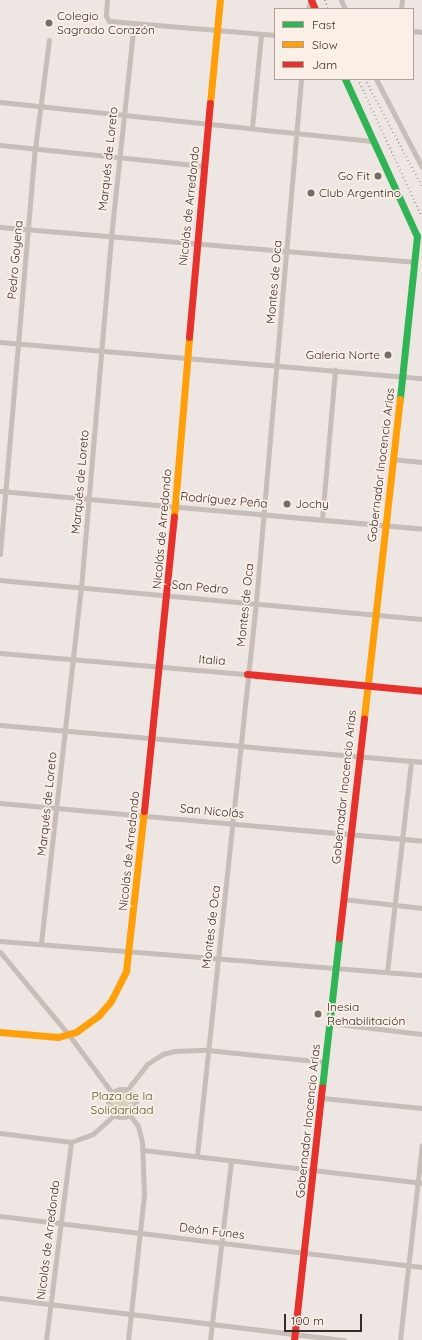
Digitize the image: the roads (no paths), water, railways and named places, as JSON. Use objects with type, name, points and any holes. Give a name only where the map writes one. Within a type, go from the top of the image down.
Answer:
[{"type":"street","points":[[107,0],[107,19],[134,23],[274,35]]},
{"type":"street","name":"Nicolás de Arredondo","points":[[69,1036],[91,1022],[111,1001],[123,981],[129,950],[168,594],[186,358],[220,0]]},
{"type":"street","name":"Marqués de Loreto","points":[[41,943],[58,808],[90,499],[111,237],[134,23]]},
{"type":"street","points":[[252,128],[261,34]]},
{"type":"street","name":"Pedro Goyena","points":[[0,554],[3,491],[18,343],[27,230],[35,149],[49,40]]},
{"type":"street","name":"Montes de Oca","points":[[196,1156],[242,746],[247,674],[256,602],[302,80]]},
{"type":"street","points":[[345,80],[372,141],[419,237]]},
{"type":"street","points":[[377,80],[422,167]]},
{"type":"street","points":[[0,102],[372,141]]},
{"type":"street","points":[[0,145],[204,166]]},
{"type":"street","points":[[0,227],[196,245],[414,262]]},
{"type":"street","name":"Gobernador Inocencio Arias","points":[[294,1337],[305,1252],[358,756],[414,262],[419,237]]},
{"type":"street","points":[[416,250],[422,244]]},
{"type":"street","points":[[0,342],[402,375],[422,378]]},
{"type":"street","points":[[322,519],[335,370]]},
{"type":"street","points":[[392,459],[422,462]]},
{"type":"street","name":"Rodríguez Peña","points":[[3,491],[264,513],[422,529]]},
{"type":"street","name":"San Pedro","points":[[0,580],[256,602],[422,619]]},
{"type":"street","name":"Italia","points":[[0,653],[422,690]]},
{"type":"street","points":[[0,725],[422,762]]},
{"type":"street","points":[[387,972],[411,761]]},
{"type":"street","name":"San Nicolás","points":[[0,803],[422,841]]},
{"type":"street","points":[[343,899],[422,908]]},
{"type":"street","points":[[0,941],[336,966],[422,975]]},
{"type":"street","points":[[0,952],[69,1036],[112,1093]]},
{"type":"street","points":[[330,1024],[422,1034]]},
{"type":"street","points":[[0,1032],[58,1037],[69,1036]]},
{"type":"street","points":[[127,1090],[141,1069],[163,1054],[187,1049],[325,1062]]},
{"type":"street","points":[[119,1089],[127,1090],[136,1100],[135,1108],[130,1115],[122,1117],[114,1115],[109,1107],[112,1093],[119,1089]]},
{"type":"street","points":[[322,1098],[422,1108]]},
{"type":"street","points":[[0,1133],[71,1142],[93,1134],[114,1115]]},
{"type":"street","points":[[128,1340],[142,1232],[143,1150],[140,1130],[130,1115]]},
{"type":"street","name":"Nicolás de Arredondo","points":[[46,1340],[62,1223],[71,1142]]},
{"type":"street","points":[[400,1340],[420,1182],[422,1145]]},
{"type":"street","points":[[143,1150],[314,1168],[420,1182]]},
{"type":"street","points":[[210,1340],[231,1160]]},
{"type":"street","name":"Deán Funes","points":[[0,1216],[422,1267]]},
{"type":"street","points":[[0,1298],[211,1324],[294,1337],[344,1340]]},
{"type":"railway","points":[[325,0],[328,8]]},
{"type":"railway","points":[[358,80],[422,217]]},
{"type":"railway","points":[[366,80],[422,186]]},
{"type":"place","name":"Colegio Sagrado Corazón","points":[[49,23]]},
{"type":"place","name":"Go Fit","points":[[378,176]]},
{"type":"place","name":"Club Argentino","points":[[311,193]]},
{"type":"place","name":"Galeria Norte","points":[[388,355]]},
{"type":"place","name":"Jochy","points":[[287,504]]},
{"type":"place","name":"Inesia Rehabilitación","points":[[318,1014]]},
{"type":"park label","name":"Plaza de la Solidaridad","points":[[122,1103]]}]
